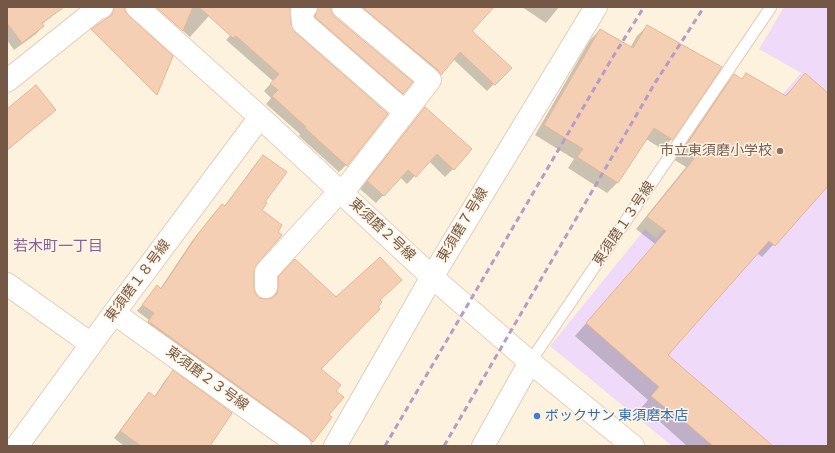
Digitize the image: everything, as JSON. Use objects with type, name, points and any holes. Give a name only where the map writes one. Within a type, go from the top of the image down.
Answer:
[{"type":"street","points":[[7,81],[97,9],[102,7]]},
{"type":"street","name":"東須磨２号線","points":[[137,7],[260,117],[432,277],[530,362],[633,446]]},
{"type":"street","points":[[306,7],[302,11],[303,23],[405,112]]},
{"type":"street","points":[[266,287],[266,272],[341,192],[430,80],[343,7]]},
{"type":"street","name":"東須磨７号線","points":[[335,446],[432,277],[596,7]]},
{"type":"street","name":"東須磨１８号線","points":[[17,446],[260,117]]},
{"type":"street","points":[[7,284],[91,344]]},
{"type":"street","name":"東須磨２３号線","points":[[114,313],[300,446]]},
{"type":"street","name":"東須磨１３号線","points":[[483,446],[530,362]]},
{"type":"lane","name":"東須磨１３号線","points":[[530,362],[771,7]]},
{"type":"shaded area","name":"市立東須磨小学校","points":[[784,7],[828,7],[828,446],[672,446],[550,346],[645,229],[656,238],[801,73],[759,49]]},
{"type":"building","points":[[7,7],[64,7],[42,23],[44,26],[22,43],[7,23]]},
{"type":"building","points":[[114,7],[125,7],[125,11],[129,16],[173,56],[157,95],[91,29],[112,15]]},
{"type":"building","points":[[156,7],[193,7],[183,31]]},
{"type":"building","points":[[199,7],[290,7],[291,24],[295,32],[388,114],[347,166],[272,96],[278,90],[270,84],[279,74],[236,36],[233,38]]},
{"type":"building","points":[[318,7],[331,7],[331,12],[335,17],[413,82],[403,94],[315,17]]},
{"type":"building","points":[[362,7],[494,7],[472,31],[512,68],[495,85],[460,52],[441,75],[438,70]]},
{"type":"building","points":[[647,25],[722,67],[673,140],[654,128],[618,183],[577,157],[583,149],[544,125],[600,29],[633,48]]},
{"type":"building","points":[[746,73],[786,96],[805,73],[828,93],[828,186],[775,246],[769,241],[668,355],[773,446],[713,446],[670,409],[669,411],[651,396],[659,387],[586,323],[666,231],[647,217],[697,155],[685,147],[734,74],[742,79]]},
{"type":"building","points":[[36,85],[56,110],[7,150],[7,109]]},
{"type":"building","points":[[425,107],[472,149],[454,170],[437,154],[416,177],[408,170],[384,196],[367,181]]},
{"type":"building","points":[[263,155],[287,172],[265,202],[267,203],[262,210],[282,225],[278,232],[282,235],[257,264],[254,271],[255,293],[259,298],[272,298],[277,294],[278,277],[295,259],[336,297],[380,257],[402,280],[380,300],[382,302],[378,307],[380,309],[321,369],[341,385],[336,391],[344,397],[329,415],[332,417],[313,442],[307,436],[148,321],[154,313],[142,305],[157,285],[161,289],[198,234],[222,204],[225,206]]},
{"type":"building","points":[[173,370],[232,413],[210,446],[141,446],[120,431],[149,392],[155,397]]},
{"type":"railway","points":[[385,446],[611,60],[644,7]]},
{"type":"railway","points":[[444,446],[655,83],[704,7]]},
{"type":"place","name":"市立東須磨小学校","points":[[780,151]]},
{"type":"place","name":"ボックサン 東須磨本店","points":[[537,416]]},
{"type":"district","name":"若木町一丁目","points":[[58,247]]}]
